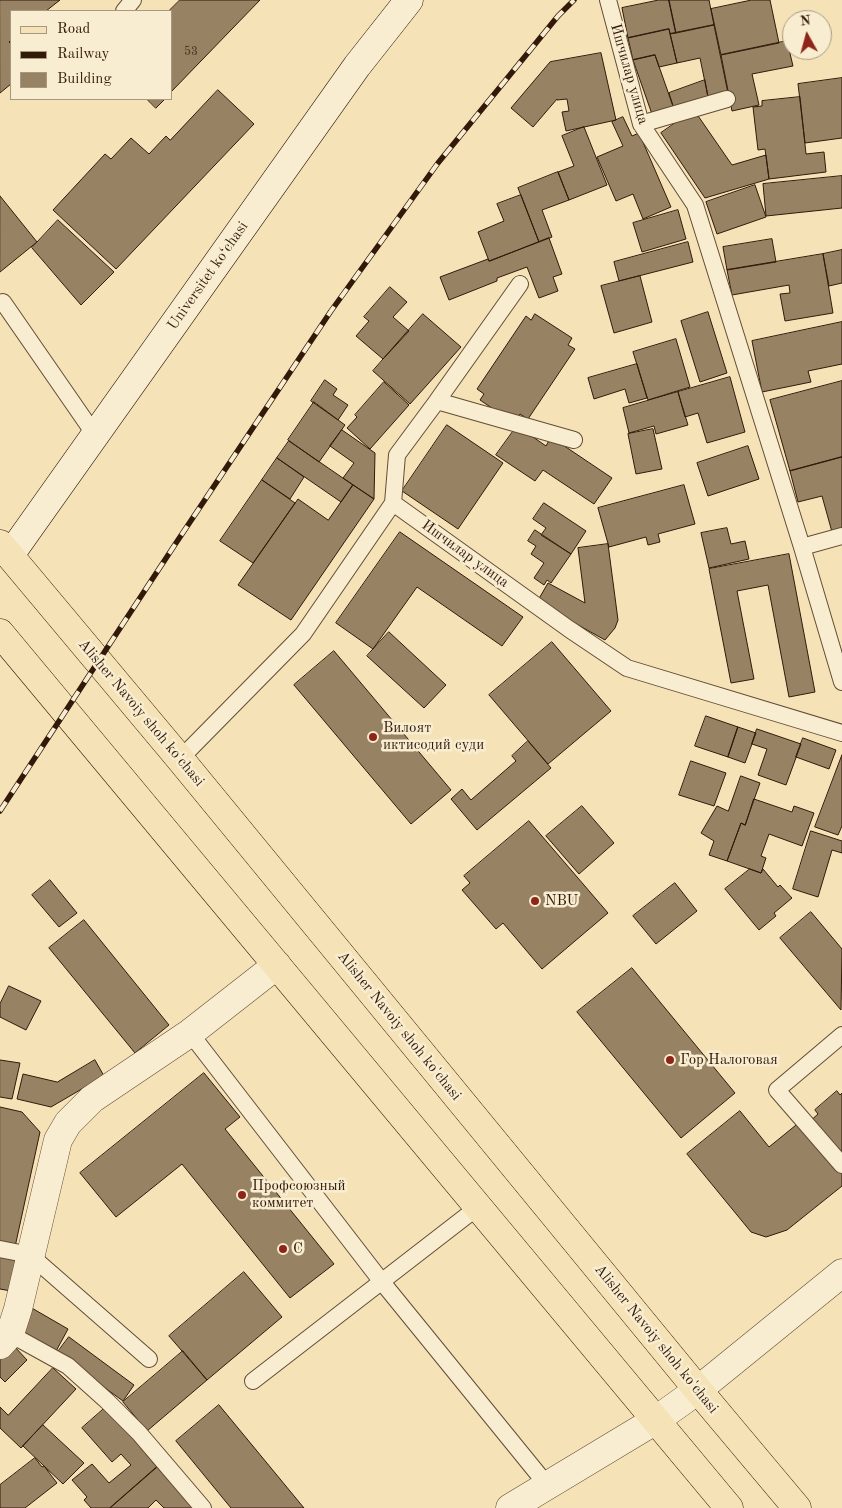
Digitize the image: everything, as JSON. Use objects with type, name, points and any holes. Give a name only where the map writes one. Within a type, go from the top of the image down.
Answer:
[{"type":"main road","name":"Alisher Navoiy shoh ko'chasi","points":[[5,550],[180,759],[797,1508]]},
{"type":"main road","points":[[4,646],[277,965],[729,1508]]},
{"type":"street","name":"Universitet kо‘chasi","points":[[5,550],[95,435],[357,66],[409,0]]},
{"type":"street","points":[[5,1339],[18,1309],[58,1140],[68,1123],[92,1099],[190,1033],[277,965]]},
{"type":"street","points":[[510,1508],[656,1420],[698,1390],[842,1273]]},
{"type":"lane","points":[[125,10],[133,0]]},
{"type":"lane","name":"Ишчилар улица","points":[[608,0],[641,124],[695,205],[802,547],[842,682]]},
{"type":"lane","points":[[641,124],[727,99]]},
{"type":"lane","points":[[180,759],[303,634],[393,503],[397,455],[520,284]]},
{"type":"lane","points":[[3,302],[95,435]]},
{"type":"lane","points":[[437,401],[574,440]]},
{"type":"lane","name":"Ишчилар улица","points":[[393,503],[569,629],[627,668],[842,733]]},
{"type":"lane","points":[[802,547],[842,536]]},
{"type":"lane","points":[[190,1033],[382,1282],[547,1486]]},
{"type":"lane","points":[[842,1035],[777,1090],[842,1165]]},
{"type":"lane","points":[[253,1381],[478,1207]]},
{"type":"lane","points":[[0,1249],[30,1255],[149,1359]]},
{"type":"lane","points":[[5,1339],[68,1366],[107,1400],[139,1433],[203,1508]]},
{"type":"building","points":[[0,0],[60,0],[47,10],[10,10],[10,85],[0,93]]},
{"type":"building","points":[[180,0],[260,0],[172,91],[172,10],[170,10]]},
{"type":"building","points":[[659,0],[669,0],[676,33],[670,34],[669,29],[628,38],[622,8]]},
{"type":"building","points":[[669,0],[709,0],[714,25],[676,33]]},
{"type":"building","points":[[752,0],[770,0],[779,43],[721,55],[711,9]]},
{"type":"building","points":[[714,25],[728,93],[708,97],[700,58],[677,63],[670,34]]},
{"type":"building","points":[[669,29],[677,63],[659,67],[655,55],[633,60],[628,38]]},
{"type":"building","points":[[782,42],[782,60],[792,60],[793,66],[752,74],[759,105],[732,111],[721,55]]},
{"type":"building","points":[[601,53],[616,120],[566,131],[562,112],[569,111],[567,99],[557,99],[533,127],[511,108],[550,62]]},
{"type":"building","points":[[655,55],[674,109],[653,117],[633,60]]},
{"type":"building","points":[[842,78],[842,138],[805,143],[798,84]]},
{"type":"building","points":[[705,80],[708,97],[674,109],[669,93]]},
{"type":"building","points":[[218,90],[254,124],[116,269],[53,210],[105,154],[111,159],[131,138],[149,154],[166,136],[170,140]]},
{"type":"building","points":[[800,97],[806,154],[824,152],[826,172],[769,179],[765,149],[758,150],[753,107],[762,106],[762,101]]},
{"type":"building","points":[[148,100],[164,100],[156,108]]},
{"type":"building","points":[[694,110],[732,165],[766,155],[769,179],[705,198],[661,133]]},
{"type":"building","points":[[623,117],[632,136],[639,133],[671,207],[643,219],[633,194],[616,201],[597,157],[623,146],[612,122]]},
{"type":"building","points":[[584,127],[607,185],[569,200],[558,172],[574,166],[562,136]]},
{"type":"building","points":[[558,172],[569,200],[542,210],[552,237],[539,242],[518,188]]},
{"type":"building","points":[[842,176],[842,208],[766,216],[763,184]]},
{"type":"building","points":[[755,185],[766,217],[717,234],[706,202]]},
{"type":"building","points":[[521,195],[539,242],[489,261],[478,232],[504,221],[497,204]]},
{"type":"building","points":[[0,196],[37,242],[0,272]]},
{"type":"building","points":[[678,210],[686,239],[642,252],[633,223]]},
{"type":"building","points":[[58,220],[114,272],[81,305],[32,248]]},
{"type":"building","points":[[549,238],[562,274],[553,277],[558,291],[539,298],[527,267],[497,278],[497,281],[449,300],[440,277]]},
{"type":"building","points":[[772,239],[776,262],[727,270],[723,247]]},
{"type":"building","points":[[688,242],[693,262],[619,281],[614,262]]},
{"type":"building","points":[[842,250],[842,283],[829,286],[823,254]]},
{"type":"building","points":[[823,254],[833,313],[785,321],[780,294],[790,293],[789,285],[732,295],[727,270]]},
{"type":"building","points":[[640,276],[652,322],[614,333],[601,286]]},
{"type":"building","points":[[390,287],[407,302],[393,317],[409,331],[383,359],[356,336],[369,321],[364,317]]},
{"type":"building","points":[[708,312],[727,373],[700,382],[681,321]]},
{"type":"building","points":[[423,314],[461,347],[410,404],[373,371]]},
{"type":"building","points":[[535,314],[572,338],[568,345],[575,349],[528,419],[520,414],[514,423],[480,400],[484,394],[477,389],[526,316],[531,320]]},
{"type":"building","points":[[842,322],[842,364],[808,371],[811,382],[762,392],[752,341]]},
{"type":"building","points":[[676,339],[690,387],[648,400],[633,352]]},
{"type":"building","points":[[637,364],[647,398],[629,403],[625,389],[594,399],[588,378]]},
{"type":"building","points":[[730,377],[745,432],[707,443],[698,413],[685,417],[678,392]]},
{"type":"building","points":[[325,380],[337,389],[333,395],[348,405],[338,420],[311,401]]},
{"type":"building","points":[[842,381],[842,457],[790,471],[770,400]]},
{"type":"building","points":[[384,382],[409,405],[370,449],[347,428],[357,417],[355,415]]},
{"type":"building","points":[[678,392],[688,425],[656,434],[654,426],[629,433],[623,408]]},
{"type":"building","points":[[314,402],[345,425],[319,462],[288,440]]},
{"type":"building","points":[[447,425],[503,463],[458,529],[402,491]]},
{"type":"building","points":[[517,426],[546,446],[551,437],[612,478],[594,504],[543,470],[535,481],[496,455]]},
{"type":"building","points":[[653,429],[662,469],[636,474],[628,434]]},
{"type":"building","points":[[342,430],[375,453],[374,499],[343,478],[354,463],[330,446]]},
{"type":"building","points":[[289,441],[353,485],[341,502],[277,458]]},
{"type":"building","points":[[748,446],[759,479],[708,496],[697,463]]},
{"type":"building","points":[[842,457],[842,529],[832,532],[822,496],[798,502],[790,471]]},
{"type":"building","points":[[277,458],[304,477],[290,499],[262,480]]},
{"type":"building","points":[[262,480],[295,503],[253,563],[220,541]]},
{"type":"building","points":[[353,485],[374,499],[291,620],[238,585],[298,499],[328,520]]},
{"type":"building","points":[[684,485],[695,524],[658,534],[660,542],[648,545],[646,537],[609,547],[598,508]]},
{"type":"building","points":[[544,503],[586,531],[571,554],[541,535],[546,528],[533,519]]},
{"type":"building","points":[[727,528],[731,544],[745,541],[749,559],[709,568],[701,533]]},
{"type":"building","points":[[535,530],[571,554],[551,583],[547,580],[544,585],[534,578],[544,563],[531,554],[536,546],[528,541]]},
{"type":"building","points":[[400,532],[523,617],[502,646],[417,587],[373,649],[336,623]]},
{"type":"building","points":[[608,544],[618,620],[615,628],[605,640],[537,602],[548,583],[585,603],[578,548]]},
{"type":"building","points":[[789,554],[815,692],[789,697],[768,585],[737,591],[754,679],[731,683],[709,569]]},
{"type":"building","points":[[389,632],[446,685],[424,708],[367,656]]},
{"type":"building","points":[[552,642],[611,711],[548,764],[489,695]]},
{"type":"building","points":[[334,651],[451,790],[411,824],[294,685]]},
{"type":"building","points":[[706,716],[738,727],[728,757],[695,746]]},
{"type":"building","points":[[738,727],[756,733],[745,763],[728,757]]},
{"type":"building","points":[[757,729],[801,744],[786,785],[758,775],[767,749],[752,744]]},
{"type":"building","points":[[803,738],[836,750],[829,769],[796,757]]},
{"type":"building","points":[[528,741],[551,768],[477,830],[451,799],[462,789],[471,800],[516,761],[512,756]]},
{"type":"building","points":[[842,755],[842,826],[838,835],[815,827]]},
{"type":"building","points":[[691,761],[726,773],[714,806],[679,795]]},
{"type":"building","points":[[741,776],[760,783],[745,825],[741,823],[727,861],[709,855],[714,841],[701,833],[717,806],[728,811]]},
{"type":"building","points":[[754,799],[792,812],[794,806],[814,813],[802,846],[769,834],[761,856],[766,858],[761,873],[727,861],[741,823],[745,825]]},
{"type":"building","points":[[582,806],[614,843],[579,874],[546,836]]},
{"type":"building","name":"NBU","points":[[529,821],[608,913],[542,969],[503,923],[496,929],[462,890],[470,883],[464,876]]},
{"type":"building","points":[[811,831],[842,841],[842,853],[832,850],[818,897],[793,889]]},
{"type":"building","points":[[750,869],[761,873],[763,869],[778,887],[780,885],[792,898],[774,913],[776,916],[759,930],[725,889]]},
{"type":"building","points":[[50,880],[77,913],[59,927],[32,895]]},
{"type":"building","points":[[675,883],[697,911],[656,944],[633,916]]},
{"type":"building","points":[[811,912],[842,949],[841,1010],[780,938]]},
{"type":"building","points":[[84,920],[169,1025],[135,1053],[49,948]]},
{"type":"building","points":[[632,968],[735,1093],[681,1138],[577,1012]]},
{"type":"building","points":[[9,986],[41,1001],[26,1030],[0,1017],[0,1004]]},
{"type":"building","points":[[0,1060],[20,1063],[12,1099],[0,1097]]},
{"type":"building","points":[[95,1060],[104,1076],[51,1107],[17,1099],[23,1074],[57,1082]]},
{"type":"building","name":"Профсоюзный коммитет","points":[[204,1073],[240,1117],[225,1129],[334,1264],[290,1298],[182,1164],[116,1217],[80,1173]]},
{"type":"building","points":[[837,1091],[840,1095],[842,1093],[842,1162],[808,1123],[818,1114],[815,1110]]},
{"type":"building","points":[[0,1107],[22,1112],[40,1132],[15,1247],[0,1244]]},
{"type":"building","points":[[740,1111],[769,1147],[801,1121],[842,1171],[842,1186],[787,1230],[766,1237],[751,1232],[687,1154]]},
{"type":"building","points":[[0,1255],[16,1257],[11,1291],[0,1289]]},
{"type":"building","points":[[244,1272],[282,1317],[207,1380],[169,1336]]},
{"type":"building","points":[[30,1307],[68,1329],[55,1353],[17,1331]]},
{"type":"building","points":[[69,1337],[134,1385],[123,1401],[57,1353]]},
{"type":"building","points":[[14,1346],[27,1360],[5,1382],[0,1377],[0,1360]]},
{"type":"building","points":[[183,1351],[207,1380],[147,1431],[123,1402]]},
{"type":"building","points":[[53,1368],[76,1389],[21,1448],[0,1428],[0,1407],[8,1415]]},
{"type":"building","points":[[219,1405],[304,1508],[231,1508],[176,1441]]},
{"type":"building","points":[[106,1407],[157,1467],[110,1508],[91,1508],[84,1500],[87,1497],[72,1480],[92,1464],[109,1483],[131,1465],[121,1454],[112,1462],[82,1428]]},
{"type":"building","points":[[43,1425],[84,1463],[63,1484],[23,1446]]},
{"type":"building","points":[[35,1458],[57,1483],[25,1508],[0,1508],[0,1485]]},
{"type":"building","points":[[157,1467],[193,1508],[164,1508],[156,1500],[148,1508],[110,1508]]},
{"type":"railway","points":[[0,811],[331,311],[438,163],[558,16],[574,0]]},
{"type":"place","name":"Вилоят иктисодий суди","points":[[373,737]]},
{"type":"place","name":"NBU","points":[[535,901]]},
{"type":"place","name":"Гор Налоговая","points":[[670,1060]]},
{"type":"place","name":"Профсоюзный коммитет","points":[[242,1195]]},
{"type":"place","name":"С","points":[[283,1249]]}]
